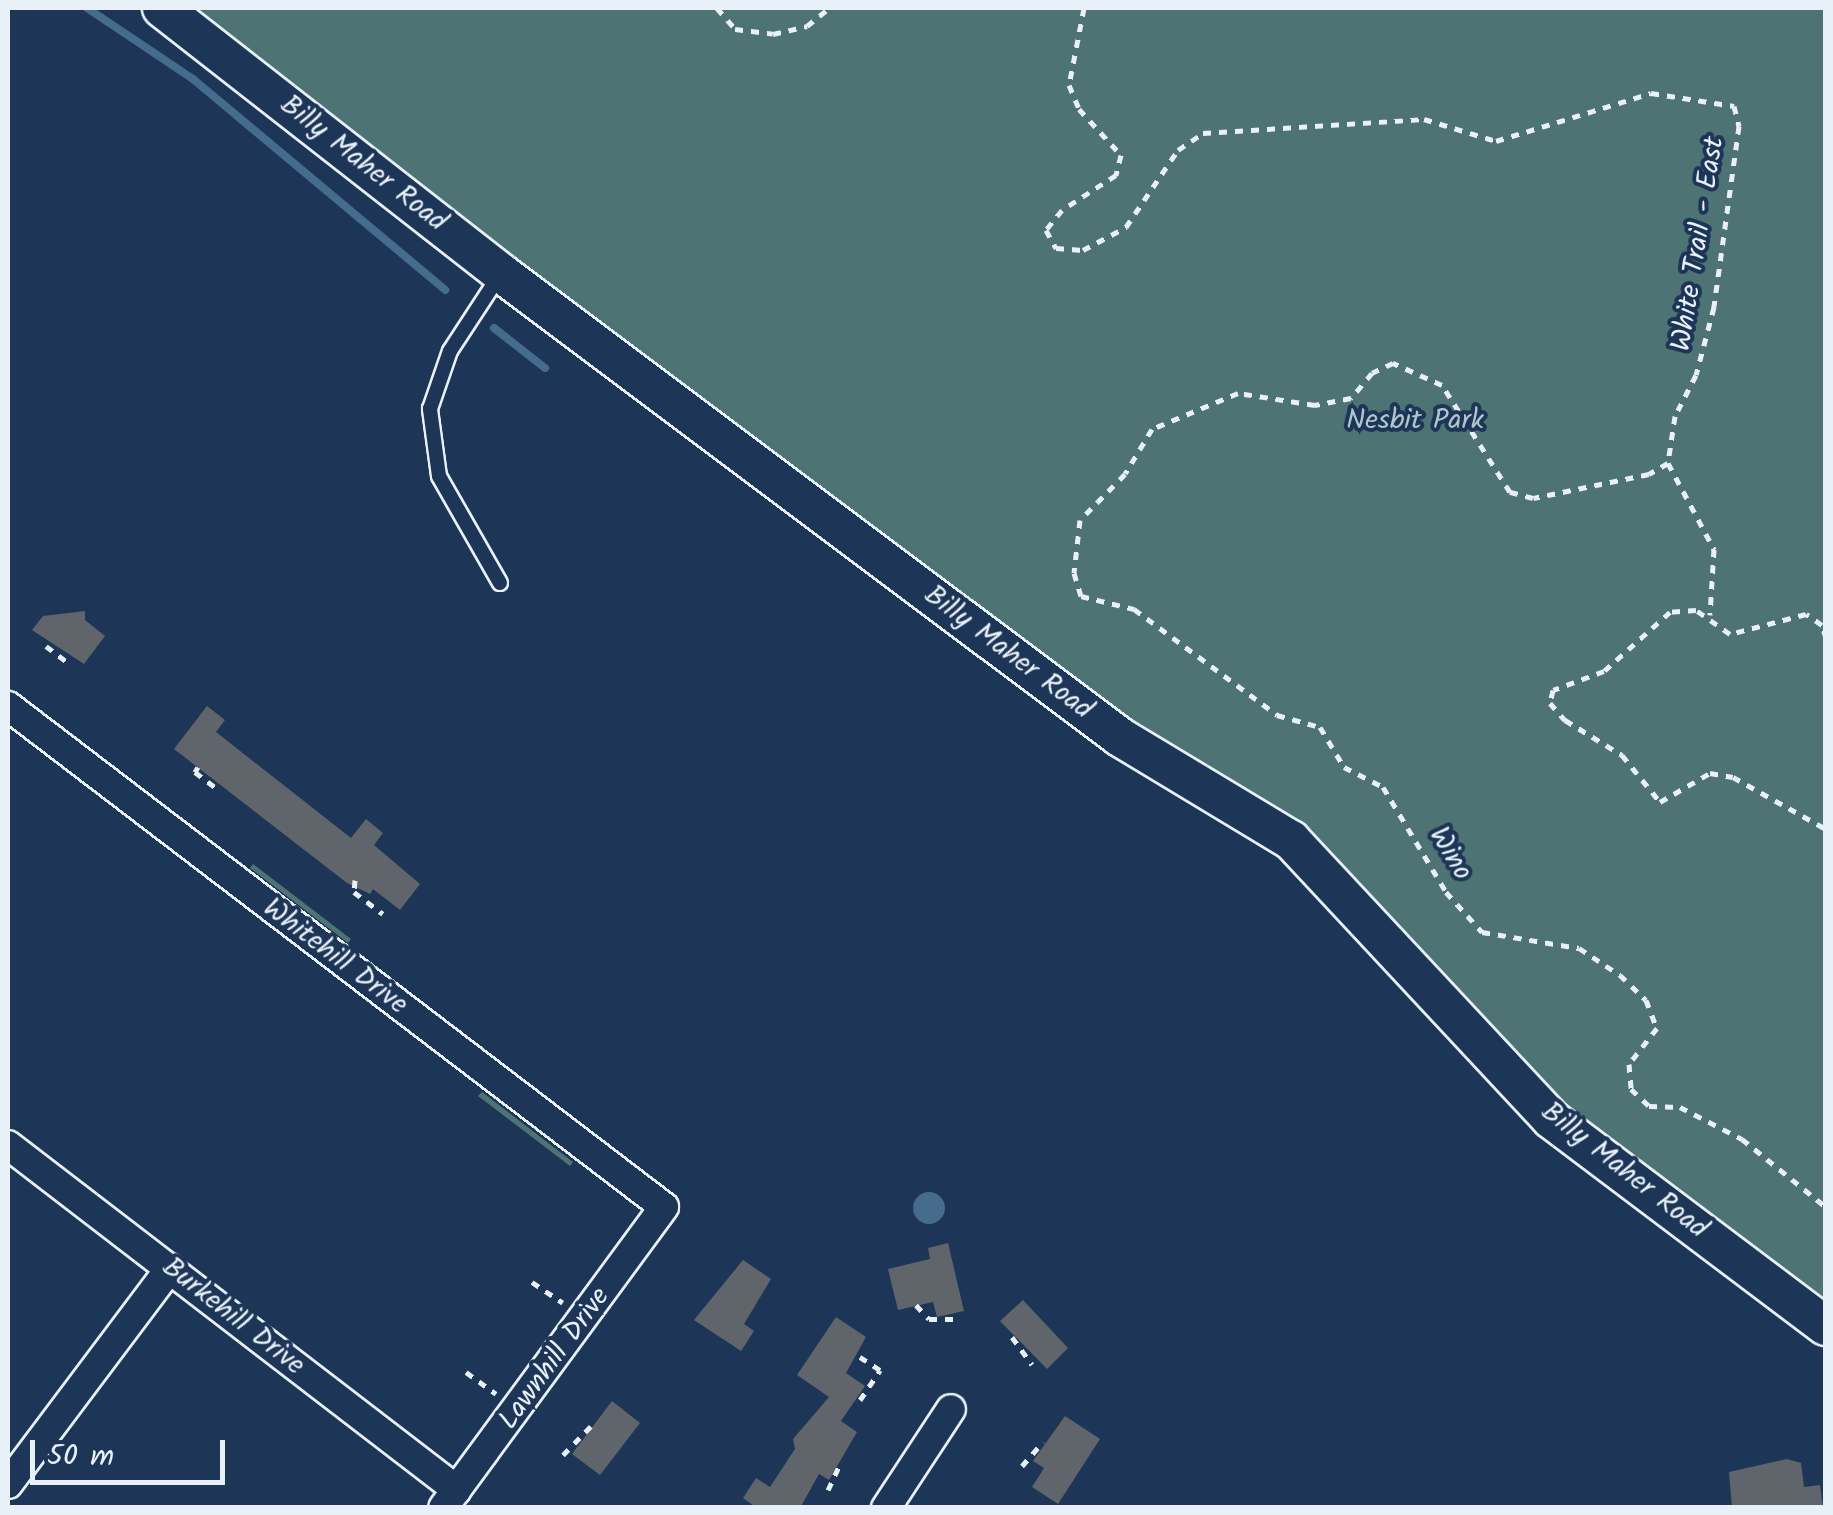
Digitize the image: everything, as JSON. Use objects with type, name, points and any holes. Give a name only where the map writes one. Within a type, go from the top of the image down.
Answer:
[{"type":"main road","name":"Billy Maher Road","points":[[162,8],[502,272],[1120,737],[1290,840],[1550,1118],[1826,1326]]},
{"type":"street","name":"Whitehill Drive","points":[[8,706],[664,1207]]},
{"type":"street","name":"Burkehill Drive","points":[[8,1145],[170,1268],[450,1499]]},
{"type":"street","name":"Lawnhill Drive","points":[[450,1499],[664,1207]]},
{"type":"street","points":[[8,1484],[170,1268]]},
{"type":"street","points":[[886,1508],[951,1410]]},
{"type":"lane","points":[[500,582],[440,476],[430,409],[450,350],[502,272]]},
{"type":"path","points":[[717,8],[735,29],[774,34],[808,26],[829,8]]},
{"type":"path","name":"White Trail - East","points":[[1084,8],[1069,85],[1079,109],[1121,154],[1116,175],[1062,210],[1046,230],[1056,248],[1083,250],[1126,227],[1178,150],[1203,132],[1424,119],[1496,141],[1651,93],[1734,106],[1739,126],[1714,307],[1696,375],[1674,416],[1668,463]]},
{"type":"path","name":"Wino","points":[[1668,463],[1649,474],[1533,498],[1510,492],[1442,385],[1393,363],[1372,373],[1352,398],[1315,405],[1238,393],[1152,430],[1125,474],[1080,520],[1074,573],[1082,596],[1134,609],[1277,715],[1320,727],[1344,768],[1382,787],[1446,892],[1482,932],[1579,948],[1646,1000],[1657,1028],[1629,1064],[1630,1089],[1649,1106],[1680,1108],[1742,1139],[1826,1207]]},
{"type":"path","points":[[1668,463],[1714,550],[1710,616]]},
{"type":"path","points":[[1826,638],[1822,625],[1806,614],[1730,634],[1710,616],[1670,612],[1604,671],[1553,690],[1550,703],[1565,720],[1622,755],[1660,802],[1710,773],[1733,776],[1826,830]]},
{"type":"path","points":[[46,646],[67,662]]},
{"type":"path","points":[[198,768],[195,772],[220,791]]},
{"type":"path","points":[[355,880],[354,892],[384,914]]},
{"type":"path","points":[[532,1282],[565,1304]]},
{"type":"path","points":[[916,1305],[929,1320],[954,1319]]},
{"type":"path","points":[[1012,1338],[1032,1365]]},
{"type":"path","points":[[860,1357],[880,1370],[860,1400]]},
{"type":"path","points":[[466,1372],[498,1396]]},
{"type":"path","points":[[562,1455],[591,1426]]},
{"type":"path","points":[[1022,1466],[1043,1442]]},
{"type":"path","points":[[828,1490],[840,1464]]},
{"type":"green space","name":"Nesbit Park","points":[[151,8],[1825,8],[1825,1329],[1527,1093],[1310,857]]},
{"type":"green space","points":[[253,864],[351,939],[348,943],[250,868]]},
{"type":"green space","points":[[482,1092],[573,1162],[570,1166],[478,1096]]},
{"type":"water","points":[[929,1192],[940,1197],[945,1208],[940,1219],[929,1224],[918,1219],[913,1208],[918,1197]]},
{"type":"building","points":[[85,611],[85,620],[105,636],[84,664],[32,630],[43,616]]},
{"type":"building","points":[[207,706],[225,720],[216,732],[351,838],[366,819],[383,833],[374,845],[420,884],[400,910],[373,889],[370,894],[347,883],[174,749]]},
{"type":"building","points":[[948,1243],[964,1311],[937,1317],[933,1302],[898,1310],[888,1269],[930,1259],[928,1248]]},
{"type":"building","points":[[743,1260],[771,1279],[744,1324],[754,1331],[741,1351],[694,1320]]},
{"type":"building","points":[[1023,1300],[1068,1348],[1047,1369],[1000,1321]]},
{"type":"building","points":[[836,1317],[866,1337],[846,1373],[865,1386],[841,1421],[857,1432],[829,1480],[819,1474],[800,1508],[757,1508],[743,1498],[756,1478],[770,1487],[795,1449],[793,1439],[829,1397],[797,1375]]},
{"type":"building","points":[[612,1401],[640,1423],[600,1475],[572,1454]]},
{"type":"building","points":[[1065,1416],[1100,1439],[1058,1504],[1032,1487],[1044,1468],[1033,1461]]},
{"type":"building","points":[[1787,1459],[1801,1463],[1804,1487],[1820,1485],[1823,1508],[1732,1508],[1729,1472]]},
{"type":"waterway","points":[[87,8],[193,79],[445,290]]},
{"type":"waterway","points":[[494,328],[545,368]]}]
